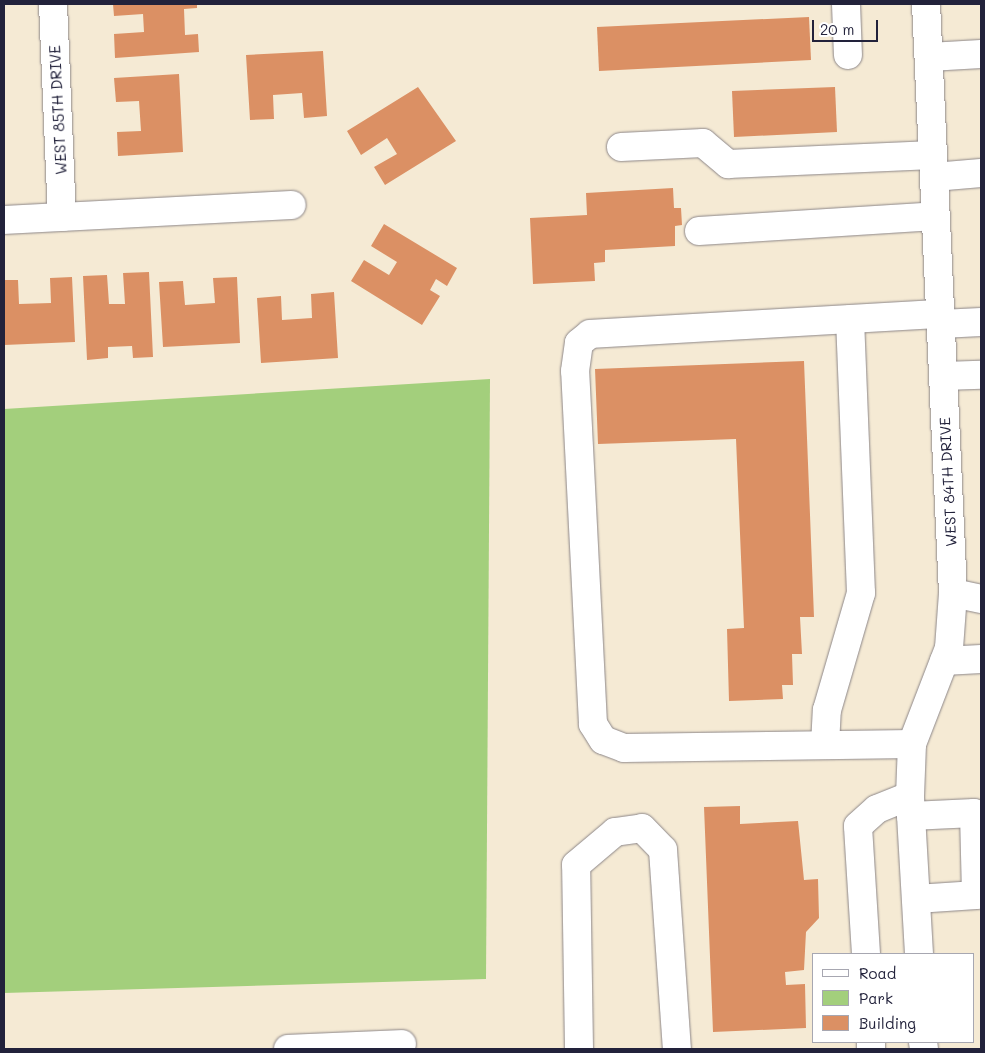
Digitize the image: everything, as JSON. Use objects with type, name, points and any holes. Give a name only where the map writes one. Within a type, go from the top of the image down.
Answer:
[{"type":"street","name":"WEST 85TH DRIVE","points":[[53,4],[62,217]]},
{"type":"street","points":[[846,4],[848,55]]},
{"type":"street","name":"WEST 84TH DRIVE","points":[[918,953],[911,806],[912,744],[949,648],[953,593],[926,4]]},
{"type":"street","points":[[929,57],[981,54]]},
{"type":"street","points":[[620,147],[703,143],[728,164],[933,166],[981,173]]},
{"type":"street","points":[[4,220],[292,205]]},
{"type":"street","points":[[699,231],[936,216]]},
{"type":"street","points":[[825,745],[826,710],[861,593],[850,319]]},
{"type":"street","points":[[912,744],[624,748],[603,740],[593,724],[575,371],[579,343],[590,334],[850,319],[941,319],[981,322]]},
{"type":"street","points":[[943,376],[981,375]]},
{"type":"street","points":[[953,593],[981,599]]},
{"type":"street","points":[[944,662],[981,659]]},
{"type":"street","points":[[866,953],[858,826],[876,809],[911,806],[974,813],[976,895],[916,899]]},
{"type":"street","points":[[579,1049],[576,865],[615,832],[642,828],[662,850],[676,1049]]},
{"type":"street","points":[[288,1049],[402,1044]]},
{"type":"green space","points":[[490,379],[486,979],[4,993],[4,409]]},
{"type":"building","points":[[113,4],[197,4],[197,8],[184,9],[185,35],[198,34],[199,52],[115,58],[114,34],[144,32],[143,14],[114,16]]},
{"type":"building","points":[[809,17],[811,60],[599,71],[597,27]]},
{"type":"building","points":[[323,51],[327,116],[304,118],[302,93],[273,95],[274,119],[250,120],[246,55]]},
{"type":"building","points":[[179,74],[183,152],[118,156],[117,132],[141,131],[139,101],[116,102],[114,78]]},
{"type":"building","points":[[418,87],[456,141],[385,185],[374,167],[397,154],[387,138],[361,155],[347,131]]},
{"type":"building","points":[[835,87],[837,132],[734,137],[732,91]]},
{"type":"building","points":[[673,188],[674,208],[681,208],[682,225],[675,226],[675,246],[605,250],[605,262],[594,263],[595,281],[533,284],[530,218],[587,215],[586,193]]},
{"type":"building","points":[[384,224],[457,268],[447,286],[436,279],[430,290],[440,296],[422,325],[351,281],[364,260],[389,275],[397,262],[371,246]]},
{"type":"building","points":[[149,272],[153,357],[133,358],[132,346],[108,347],[108,358],[87,360],[83,276],[107,275],[109,304],[125,304],[123,273]]},
{"type":"building","points":[[72,277],[75,342],[4,345],[4,280],[18,280],[19,304],[51,303],[50,278]]},
{"type":"building","points":[[237,277],[240,343],[163,347],[159,282],[183,281],[185,305],[215,303],[213,278]]},
{"type":"building","points":[[334,292],[338,358],[261,363],[257,298],[281,296],[282,320],[312,318],[311,294]]},
{"type":"building","points":[[804,361],[814,617],[800,617],[802,654],[792,654],[793,685],[782,685],[783,699],[729,701],[727,629],[744,628],[736,439],[598,444],[595,369]]},
{"type":"building","points":[[740,806],[740,824],[798,821],[804,880],[818,879],[819,918],[806,932],[804,970],[785,972],[786,985],[805,984],[806,1028],[713,1032],[704,807]]}]
